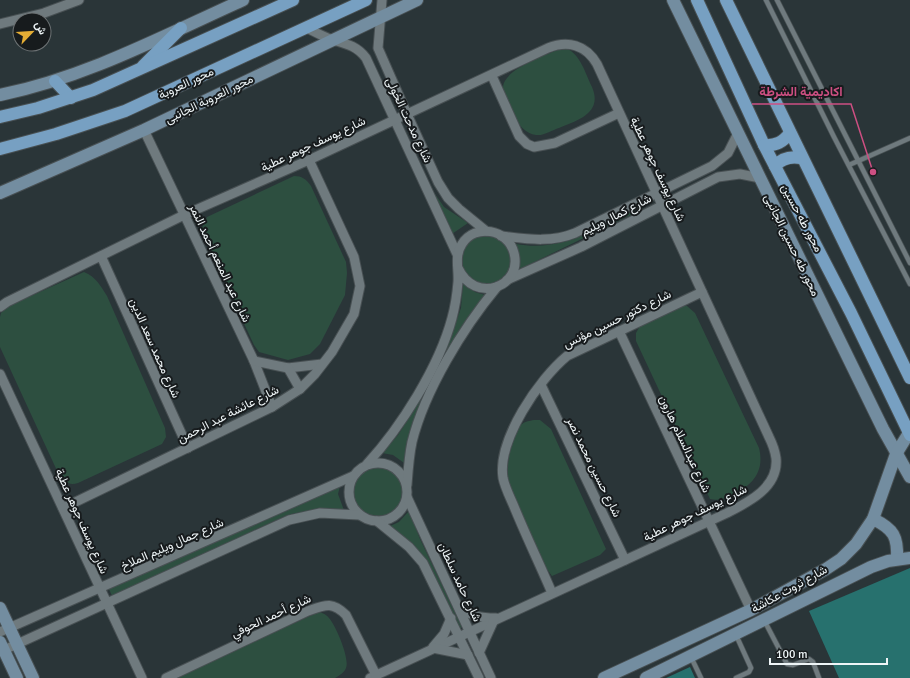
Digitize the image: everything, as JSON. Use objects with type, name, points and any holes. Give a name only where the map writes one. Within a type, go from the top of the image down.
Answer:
[{"type":"main road","points":[[0,117],[71,98],[137,71],[293,0]]},
{"type":"main road","name":"محور العروبة","points":[[0,149],[56,134],[125,111],[366,0]]},
{"type":"main road","name":"محور طه حسين","points":[[697,0],[774,166],[851,313],[909,434]]},
{"type":"main road","name":"محور طه حسين","points":[[726,0],[801,158],[910,378]]},
{"type":"main road","points":[[137,71],[181,28]]},
{"type":"main road","points":[[55,81],[71,98]]},
{"type":"main road","points":[[764,145],[770,146],[782,142],[790,133]]},
{"type":"main road","points":[[774,166],[789,157],[801,158]]},
{"type":"street","points":[[0,24],[44,13],[79,0]]},
{"type":"street","points":[[216,12],[222,0]]},
{"type":"street","points":[[0,95],[55,81],[119,58],[244,0]]},
{"type":"street","name":"شارع مدحت الخولى","points":[[382,0],[378,48],[407,114],[438,182],[448,198],[486,231]]},
{"type":"street","name":"محور العروبة الجانبى","points":[[0,193],[144,130],[417,0]]},
{"type":"street","name":"محور طه حسين الجانبى","points":[[676,5],[896,454],[910,476]]},
{"type":"street","name":"شارع مدحت الخولى","points":[[307,28],[332,40],[350,44],[362,52],[457,254]]},
{"type":"street","name":"شارع يوسف جوهر عطية","points":[[0,307],[7,302],[184,215],[309,160],[556,45],[570,44],[578,46],[594,58],[769,437],[776,458],[775,474],[766,487],[757,496],[709,522],[373,676]]},
{"type":"street","points":[[492,76],[519,136],[527,144],[534,147],[555,143],[619,113]]},
{"type":"street","name":"شارع عبد المنعم أحمد النمر","points":[[144,130],[254,361],[272,407]]},
{"type":"street","name":"شارع كمال ويليم","points":[[502,236],[535,240],[565,238],[708,169],[728,153],[738,133]]},
{"type":"street","name":"شارع عائشة عبد الرحمن","points":[[63,508],[272,407],[300,389],[315,374],[332,352],[354,314],[360,286],[354,257],[309,160]]},
{"type":"street","name":"شارع كمال ويليم","points":[[507,280],[581,246],[718,177],[740,174],[760,178]]},
{"type":"street","points":[[486,231],[502,236],[511,246],[514,253],[514,267],[507,280],[498,287],[474,316],[459,339],[421,413],[412,443],[407,497],[402,509],[393,517],[377,522],[368,520],[359,515],[352,506],[349,497],[349,486],[353,476],[359,469],[367,464],[401,422],[441,347],[452,318],[458,282],[457,254],[462,243],[468,237],[477,232],[486,231]]},
{"type":"street","name":"شارع محمد سعد الدين","points":[[101,256],[188,448]]},
{"type":"street","points":[[458,268],[464,279],[473,286],[481,289],[498,287]]},
{"type":"street","name":"شارع دكتور حسين مؤنس","points":[[552,593],[503,478],[503,462],[511,435],[553,368],[567,356],[619,330],[702,292]]},
{"type":"street","name":"شارع عبدالسلام هارون","points":[[619,330],[751,610]]},
{"type":"street","points":[[254,361],[288,368],[322,364]]},
{"type":"street","points":[[288,368],[300,389]]},
{"type":"street","name":"شارع يوسف جوهر عطية","points":[[0,374],[142,678]]},
{"type":"street","name":"شارع حسين محمد نصر","points":[[541,385],[625,560]]},
{"type":"street","name":"شارع ثروت عكاشة","points":[[604,678],[751,610],[826,569],[841,559],[856,544],[873,519],[896,454],[909,434]]},
{"type":"street","points":[[367,464],[380,462],[392,465],[402,474],[407,485]]},
{"type":"street","name":"شارع جمال ويليم الملاخ","points":[[5,630],[353,476]]},
{"type":"street","name":"شارع حامد سلطان","points":[[407,497],[491,678]]},
{"type":"street","points":[[16,678],[2,646],[17,645],[289,520],[320,514],[359,515]]},
{"type":"street","points":[[873,519],[885,524],[894,534],[897,547],[897,560]]},
{"type":"street","name":"شارع حامد سلطان","points":[[377,522],[409,547],[423,563],[479,678]]},
{"type":"street","name":"شارع ثروت عكاشة","points":[[646,678],[740,633],[871,567],[910,558]]},
{"type":"street","name":"شارع أحمد الحوفي","points":[[166,678],[308,611],[322,606],[331,605],[338,607],[346,615],[373,676]]},
{"type":"street","points":[[458,606],[476,617],[496,619],[480,653]]},
{"type":"street","points":[[0,608],[5,630],[17,645],[33,678]]},
{"type":"street","points":[[739,616],[740,633]]},
{"type":"street","points":[[451,618],[444,634],[432,649],[468,655]]},
{"type":"lane","points":[[766,0],[910,284]]},
{"type":"lane","points":[[777,0],[910,263]]},
{"type":"lane","points":[[797,62],[806,57]]},
{"type":"lane","points":[[849,165],[910,138]]},
{"type":"lane","points":[[764,620],[787,664],[793,665],[809,659],[813,662],[819,678]]},
{"type":"lane","points":[[736,678],[744,676],[752,668],[740,633]]},
{"type":"lane","points":[[691,657],[701,678]]},
{"type":"green space","points":[[566,48],[575,55],[582,65],[595,96],[594,103],[587,114],[574,122],[545,134],[536,135],[529,133],[517,122],[506,102],[503,87],[505,80],[510,74],[526,64],[559,49]]},
{"type":"green space","points":[[294,176],[304,178],[311,186],[346,262],[347,273],[345,295],[320,344],[310,354],[288,360],[259,352],[254,345],[204,237],[202,228],[207,217]]},
{"type":"green space","points":[[433,191],[444,207],[468,223],[449,236],[431,192]]},
{"type":"green space","points":[[642,205],[643,209],[518,270],[516,244],[534,246],[550,245],[566,241],[597,229]]},
{"type":"green space","points":[[486,235],[500,239],[507,246],[511,260],[507,274],[500,281],[486,285],[472,281],[465,274],[461,260],[465,246],[472,239]]},
{"type":"green space","points":[[84,272],[95,279],[107,296],[165,428],[166,437],[162,444],[78,483],[70,484],[59,475],[0,347],[0,317],[1,313],[9,306]]},
{"type":"green space","points":[[463,283],[475,292],[485,295],[458,332],[422,404],[407,465],[393,455],[382,453],[398,435],[407,421],[453,330],[461,308]]},
{"type":"green space","points":[[683,306],[687,306],[695,313],[759,448],[760,464],[751,483],[728,496],[716,500],[710,499],[636,341],[636,333],[641,324]]},
{"type":"green space","points":[[534,420],[540,420],[551,429],[606,549],[600,555],[552,576],[546,568],[508,485],[507,479],[508,462],[515,435],[522,424]]},
{"type":"green space","points":[[378,466],[387,468],[396,473],[401,482],[403,491],[401,500],[396,509],[387,514],[378,516],[369,514],[360,509],[355,500],[353,491],[355,482],[360,473],[369,468]]},
{"type":"green space","points":[[341,482],[338,494],[345,513],[315,511],[300,512],[285,516],[112,596],[109,589],[305,501]]},
{"type":"green space","points":[[409,511],[420,539],[462,627],[458,629],[433,575],[388,527],[399,522]]},
{"type":"green space","points":[[319,612],[327,616],[332,622],[339,635],[346,658],[347,664],[345,670],[342,674],[335,678],[172,678]]},
{"type":"building","points":[[910,568],[910,678],[839,678],[809,611]]},
{"type":"building","points":[[690,667],[695,678],[666,678]]},
{"type":"place","name":"اكاديمية الشرطة","points":[[873,172]]}]
